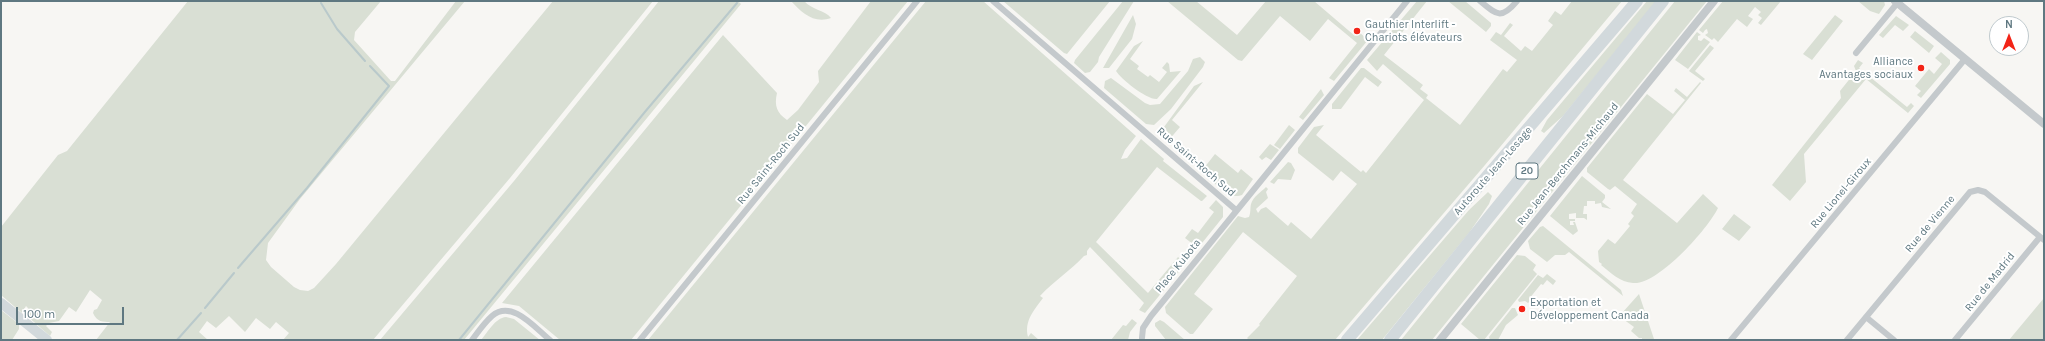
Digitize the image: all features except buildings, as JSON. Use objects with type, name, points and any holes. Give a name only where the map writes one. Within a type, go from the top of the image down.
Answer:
[{"type":"highway","name":"Autoroute Jean-Lesage","points":[[1347,340],[1637,1]]},
{"type":"highway","name":"20","points":[[1390,340],[1663,1]]},
{"type":"main road","points":[[1,303],[47,340]]},
{"type":"street","name":"Rue Saint-Roch Sud","points":[[640,340],[917,1]]},
{"type":"street","name":"Rue Saint-Roch Sud","points":[[993,1],[1236,210],[1407,1]]},
{"type":"street","points":[[1480,1],[1494,13],[1501,14],[1508,11],[1517,1]]},
{"type":"street","name":"Rue Jean-Berchmans-Michaud","points":[[1440,340],[1714,1]]},
{"type":"street","points":[[1856,53],[1897,2],[2044,124]]},
{"type":"street","name":"Rue Lionel-Giroux","points":[[1731,340],[1965,59]]},
{"type":"street","name":"Rue de Vienne","points":[[1847,340],[1970,192],[1978,190],[1984,192],[2042,239]]},
{"type":"street","name":"Place Kubota","points":[[1142,338],[1145,324],[1236,210]]},
{"type":"street","name":"Rue de Madrid","points":[[1955,340],[2042,239]]},
{"type":"street","points":[[472,340],[492,316],[499,312],[510,311],[522,317],[550,340]]},
{"type":"street","points":[[1866,317],[1894,340]]},
{"type":"shaded area","points":[[188,1],[381,1],[355,32],[354,40],[391,81],[395,81],[456,1],[465,1],[300,199],[268,243],[266,260],[271,267],[294,287],[300,290],[308,291],[314,288],[336,264],[553,1],[653,1],[510,178],[373,340],[283,340],[289,333],[276,322],[270,329],[256,318],[245,332],[229,316],[216,328],[207,321],[199,332],[208,340],[96,340],[110,322],[100,321],[96,318],[93,313],[94,310],[97,309],[102,300],[90,290],[76,312],[69,307],[59,321],[49,323],[46,326],[52,332],[50,336],[27,316],[29,309],[26,306],[22,313],[1,295],[1,227],[58,155],[67,151]]},
{"type":"shaded area","points":[[659,1],[738,1],[741,4],[464,340],[380,340],[514,181]]},
{"type":"shaded area","points":[[791,1],[804,1],[831,18],[819,20],[809,16]]},
{"type":"shaded area","points":[[871,1],[908,1],[631,340],[560,340],[519,306],[502,303],[723,35],[777,93],[777,109],[787,120],[798,110],[819,82],[818,71]]},
{"type":"shaded area","points":[[926,1],[983,1],[1136,136],[1125,150],[1121,159],[1127,158],[1141,139],[1164,159],[1163,161],[1207,196],[1201,201],[1157,167],[1096,242],[1148,293],[1178,257],[1186,263],[1145,313],[1139,310],[1144,303],[1090,247],[1087,251],[1087,255],[1084,256],[1040,296],[1043,298],[1036,307],[1027,326],[1028,337],[1031,333],[1039,340],[648,340]]},
{"type":"shaded area","points":[[1003,1],[1110,1],[1067,54]]},
{"type":"shaded area","points":[[1123,1],[1134,1],[1099,57],[1098,62],[1090,72],[1085,73],[1074,63],[1075,60]]},
{"type":"shaded area","points":[[1167,1],[1196,1],[1237,35],[1266,1],[1314,1],[1355,36],[1359,32],[1368,40],[1334,81],[1329,78],[1357,43],[1328,19],[1310,41],[1280,16],[1242,61],[1238,60]]},
{"type":"shaded area","points":[[1417,1],[1427,1],[1384,55],[1423,85],[1420,89],[1428,95],[1426,98],[1460,125],[1503,69],[1507,72],[1517,60],[1490,40],[1496,32],[1501,35],[1510,23],[1513,25],[1504,36],[1521,51],[1525,46],[1532,51],[1553,25],[1548,21],[1555,11],[1561,15],[1572,1],[1622,1],[1485,165],[1335,340],[1249,340],[1247,338],[1260,325],[1259,324],[1297,276],[1243,232],[1194,294],[1213,309],[1193,334],[1190,334],[1166,313],[1165,307],[1238,216],[1245,218],[1249,217],[1252,201],[1266,187],[1268,189],[1266,192],[1268,198],[1256,209],[1258,213],[1261,209],[1266,207],[1288,226],[1291,222],[1311,239],[1357,184],[1341,171],[1333,181],[1298,153],[1298,148],[1314,127],[1324,125],[1316,135],[1361,172],[1363,170],[1366,173],[1424,100],[1383,64],[1377,71],[1367,60]]},
{"type":"shaded area","points":[[1448,1],[1465,1],[1491,23],[1491,26],[1486,32]]},
{"type":"shaded area","points":[[1647,1],[1657,1],[1563,116],[1544,133],[1541,131],[1547,120]]},
{"type":"shaded area","points":[[1675,1],[1707,1],[1432,340],[1401,340]]},
{"type":"shaded area","points":[[1723,1],[1781,1],[1761,25],[1758,23],[1762,18],[1758,15],[1761,12],[1755,7],[1748,16],[1753,19],[1747,27],[1737,19],[1718,42],[1714,38],[1712,40],[1705,35],[1708,33],[1707,29],[1703,33],[1699,30]]},
{"type":"shaded area","points":[[1858,1],[1884,1],[1885,5],[1879,14],[1870,11]]},
{"type":"shaded area","points":[[1133,15],[1136,24],[1132,39],[1109,68],[1103,68]]},
{"type":"shaded area","points":[[1835,15],[1843,21],[1812,60],[1803,54]]},
{"type":"shaded area","points":[[1896,16],[1909,25],[1903,31],[1895,25],[1883,38],[1879,35]]},
{"type":"shaded area","points":[[1915,31],[1934,46],[1929,53],[1910,37]]},
{"type":"shaded area","points":[[1697,32],[1701,35],[1698,36],[1698,40],[1701,41],[1704,38],[1710,42],[1688,69],[1675,60]]},
{"type":"shaded area","points":[[1143,41],[1130,59],[1139,66],[1137,69],[1148,77],[1150,75],[1159,82],[1167,72],[1162,68],[1167,62],[1169,64],[1170,72],[1181,71],[1157,99],[1147,96],[1135,88],[1123,79],[1116,71],[1134,46]]},
{"type":"shaded area","points":[[1710,45],[1714,48],[1695,71],[1705,79],[1703,81],[1689,71]]},
{"type":"shaded area","points":[[1941,52],[1950,60],[1950,64],[1921,98],[1917,95],[1921,91],[1915,86],[1929,69],[1934,74],[1942,64],[1935,58]]},
{"type":"shaded area","points":[[1200,57],[1205,62],[1203,67],[1171,109],[1154,125],[1146,124],[1104,88],[1105,81],[1111,78],[1145,103],[1150,105],[1160,104],[1188,71],[1193,59]]},
{"type":"shaded area","points":[[1858,60],[1863,63],[1859,68],[1907,107],[1911,103],[1914,106],[1908,113],[1866,79],[1804,154],[1806,182],[1790,201],[1772,185],[1841,98],[1840,91],[1856,71],[1854,66]]},
{"type":"shaded area","points":[[1361,68],[1364,68],[1382,82],[1378,87],[1365,77],[1341,109],[1332,109],[1332,104]]},
{"type":"shaded area","points":[[1203,82],[1172,120],[1180,127],[1168,141],[1161,135],[1164,127],[1194,86]]},
{"type":"shaded area","points":[[1700,82],[1701,83],[1623,180],[1677,223],[1703,194],[1718,208],[1693,242],[1668,266],[1655,276],[1643,282],[1633,283],[1624,281],[1616,277],[1601,265],[1602,264],[1599,262],[1598,251],[1608,239],[1615,244],[1630,226],[1628,224],[1634,216],[1631,213],[1637,204],[1615,186],[1610,190],[1608,189],[1587,172],[1587,168],[1647,94],[1673,114],[1685,100],[1674,91],[1676,88],[1687,97]]},
{"type":"shaded area","points":[[1321,89],[1324,95],[1303,120],[1299,117]]},
{"type":"shaded area","points":[[1289,125],[1295,130],[1280,149],[1274,145]]},
{"type":"shaded area","points":[[1270,144],[1279,150],[1271,160],[1266,157],[1262,160],[1259,157]]},
{"type":"shaded area","points":[[1215,154],[1238,173],[1241,169],[1253,179],[1242,195],[1237,196],[1227,193],[1204,173],[1204,168]]},
{"type":"shaded area","points":[[1288,162],[1291,163],[1295,170],[1291,180],[1278,179],[1274,184],[1270,182]]},
{"type":"shaded area","points":[[1582,176],[1605,195],[1602,202],[1611,209],[1602,207],[1601,203],[1595,204],[1595,201],[1587,201],[1587,206],[1584,206],[1583,214],[1587,214],[1587,220],[1584,218],[1576,218],[1576,213],[1569,214],[1569,219],[1575,219],[1575,221],[1570,221],[1570,225],[1574,225],[1573,222],[1575,222],[1578,231],[1573,235],[1550,216]]},
{"type":"shaded area","points":[[1488,192],[1492,196],[1489,204],[1469,233],[1382,340],[1357,340],[1469,210]]},
{"type":"shaded area","points":[[1216,200],[1223,207],[1223,217],[1198,248],[1185,238],[1192,229],[1198,233],[1214,212],[1209,208]]},
{"type":"shaded area","points":[[1734,214],[1751,227],[1739,241],[1722,229]]},
{"type":"shaded area","points":[[1543,226],[1621,290],[1623,296],[1569,252],[1565,255],[1555,255],[1547,262],[1530,249],[1528,241],[1540,227]]},
{"type":"shaded area","points":[[1517,255],[1525,256],[1536,265],[1533,270],[1537,274],[1484,340],[1480,340],[1461,324]]},
{"type":"shaded area","points":[[1547,274],[1556,281],[1553,285],[1547,280],[1543,285],[1541,284],[1529,299],[1531,300],[1528,303],[1525,301],[1519,302],[1518,300],[1538,275],[1543,278]]},
{"type":"shaded area","points":[[1639,294],[1654,339],[1653,340],[1642,340],[1642,338],[1639,338],[1631,331],[1634,327],[1623,319],[1622,313]]},
{"type":"shaded area","points":[[2044,298],[2044,340],[2009,340]]},
{"type":"shaded area","points":[[1512,308],[1515,308],[1518,315],[1506,325],[1498,340],[1490,340],[1489,337]]},
{"type":"shaded area","points":[[1,310],[19,324],[19,329],[12,340],[1,340]]},
{"type":"shaded area","points":[[506,317],[514,319],[540,340],[481,340],[498,320]]},
{"type":"shaded area","points":[[1132,319],[1137,323],[1130,332],[1128,340],[1111,340],[1123,325],[1126,326]]},
{"type":"shaded area","points":[[1160,320],[1185,340],[1166,340],[1155,326],[1155,323]]},
{"type":"waterway","points":[[321,3],[337,29],[365,61]]},
{"type":"waterway","points":[[459,340],[644,113],[737,3]]},
{"type":"waterway","points":[[238,268],[307,188],[389,86],[370,66]]},
{"type":"waterway","points":[[205,308],[234,273]]},
{"type":"waterway","points":[[177,340],[201,313]]},
{"type":"place","name":"Gauthier Interlift - Chariots élévateurs","points":[[1357,31]]},
{"type":"place","name":"Alliance Avantages sociaux","points":[[1921,68]]},
{"type":"place","name":"Exportation et Développement Canada","points":[[1522,309]]}]
